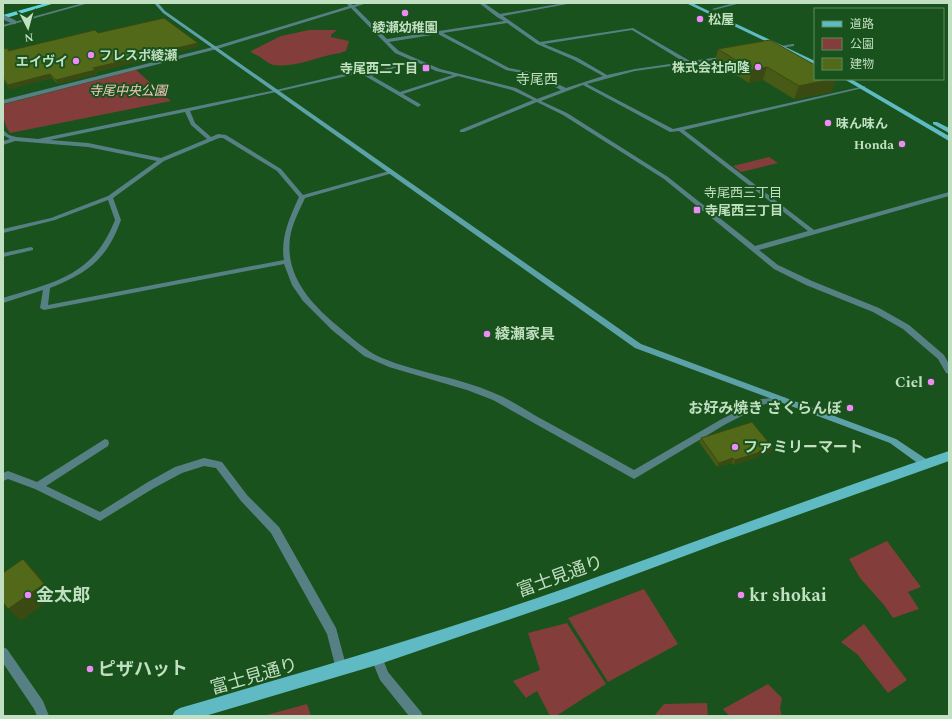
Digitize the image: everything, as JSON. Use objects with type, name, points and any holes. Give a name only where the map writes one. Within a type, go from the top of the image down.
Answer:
[{"type":"highway","points":[[3,17],[52,3]]},
{"type":"main road","points":[[688,3],[814,63]]},
{"type":"main road","points":[[700,3],[814,56]]},
{"type":"main road","points":[[849,80],[949,139]]},
{"type":"main road","points":[[861,80],[949,131]]},
{"type":"main road","name":"富士見通り","points":[[180,716],[377,658],[569,593],[720,537],[949,457]]},
{"type":"street","points":[[3,26],[87,3]]},
{"type":"street","points":[[156,3],[164,12],[214,48],[638,346],[893,441],[926,464]]},
{"type":"street","points":[[348,3],[393,50],[438,70],[459,74],[514,89],[565,114],[666,178],[763,257],[786,272],[876,310],[906,327],[941,357],[949,371]]},
{"type":"street","points":[[3,102],[214,48],[364,3]]},
{"type":"street","points":[[481,3],[505,22],[539,43],[576,59],[606,76]]},
{"type":"street","points":[[498,16],[571,3]]},
{"type":"street","points":[[714,9],[739,3]]},
{"type":"street","points":[[3,17],[15,22]]},
{"type":"street","points":[[385,41],[505,22]]},
{"type":"street","points":[[539,43],[633,29],[688,62]]},
{"type":"street","points":[[440,33],[508,69],[533,74],[566,90]]},
{"type":"street","points":[[767,50],[792,45]]},
{"type":"street","points":[[462,131],[536,101],[606,76],[731,56]]},
{"type":"street","points":[[368,75],[414,60]]},
{"type":"street","points":[[38,141],[276,91],[361,71],[418,105]]},
{"type":"street","points":[[400,94],[459,74]]},
{"type":"street","points":[[584,84],[672,131],[863,87]]},
{"type":"street","points":[[187,110],[193,124],[210,138]]},
{"type":"street","points":[[680,129],[813,232]]},
{"type":"street","points":[[3,132],[7,136],[15,138],[88,145],[162,160]]},
{"type":"street","points":[[3,231],[53,219],[110,197],[162,160],[210,138],[224,136],[279,170],[302,197]]},
{"type":"street","points":[[3,143],[15,138]]},
{"type":"street","points":[[391,172],[302,197],[295,210],[289,229],[286,262],[298,292],[314,310],[365,352],[378,360],[484,392],[634,475],[723,422],[764,401],[783,400]]},
{"type":"street","points":[[753,249],[949,194]]},
{"type":"street","points":[[3,301],[47,286],[88,266],[110,240],[118,220],[110,197]]},
{"type":"street","points":[[3,255],[31,249]]},
{"type":"street","points":[[47,286],[44,308],[286,262]]},
{"type":"street","points":[[38,486],[105,443]]},
{"type":"street","points":[[3,477],[8,475],[38,486],[100,517],[172,473],[189,466],[205,462],[219,464],[244,498],[275,530],[332,632],[341,669]]},
{"type":"street","points":[[3,653],[39,705],[43,716]]},
{"type":"street","points":[[377,658],[384,676],[417,716]]},
{"type":"green space","points":[[309,30],[337,30],[331,35],[331,37],[349,41],[346,51],[291,65],[274,65],[251,51],[281,36]]},
{"type":"green space","name":"寺尾中央公園","points":[[136,70],[171,101],[10,133],[6,126],[3,113],[3,106],[5,104]]},
{"type":"green space","points":[[769,157],[778,163],[741,172],[733,166]]},
{"type":"green space","points":[[887,541],[921,587],[908,592],[919,609],[893,618],[884,605],[860,578],[849,559]]},
{"type":"green space","points":[[644,589],[678,644],[608,682],[568,618]]},
{"type":"green space","points":[[567,623],[606,684],[556,716],[550,716],[537,691],[526,698],[513,681],[540,670],[528,633]]},
{"type":"green space","points":[[864,624],[907,680],[888,693],[857,654],[841,642]]},
{"type":"green space","points":[[768,684],[782,698],[780,709],[782,716],[729,716],[723,709]]},
{"type":"green space","points":[[707,703],[708,716],[654,716],[664,704]]},
{"type":"green space","points":[[307,704],[311,716],[263,716]]},
{"type":"building","name":"フレスポ綾瀬","points":[[164,18],[198,43],[93,68],[95,70],[56,80],[50,74],[8,85],[3,78],[3,49],[8,48],[8,51],[95,30],[98,33]]},
{"type":"building","points":[[770,40],[814,64],[814,80],[827,80],[799,86],[767,67],[752,70],[718,49]]},
{"type":"building","name":"ファミリーマート","points":[[752,422],[773,448],[735,460],[733,458],[719,463],[701,438]]},
{"type":"building","points":[[23,559],[44,584],[8,609],[3,602],[3,573]]},
{"type":"place","name":"綾瀬幼稚園","points":[[405,13]]},
{"type":"place","name":"松屋","points":[[700,19]]},
{"type":"place","name":"フレスポ綾瀬","points":[[91,55]]},
{"type":"place","name":"エイヴイ","points":[[76,61]]},
{"type":"place","name":"株式会社向隆","points":[[758,67]]},
{"type":"place","name":"寺尾西二丁目","points":[[426,68]]},
{"type":"place","name":"味ん味ん","points":[[828,123]]},
{"type":"place","name":"Honda","points":[[902,144]]},
{"type":"place","name":"寺尾西三丁目","points":[[697,210]]},
{"type":"place","name":"綾瀬家具","points":[[487,334]]},
{"type":"place","name":"Ciel","points":[[931,382]]},
{"type":"place","name":"お好み焼き さくらんぼ","points":[[850,408]]},
{"type":"place","name":"ファミリーマート","points":[[735,447]]},
{"type":"place","name":"金太郎","points":[[28,595]]},
{"type":"place","name":"kr shokai","points":[[741,595]]},
{"type":"place","name":"ピザハット","points":[[90,669]]},
{"type":"district","name":"寺尾西","points":[[537,79]]},
{"type":"district","name":"寺尾西三丁目","points":[[743,192]]}]
